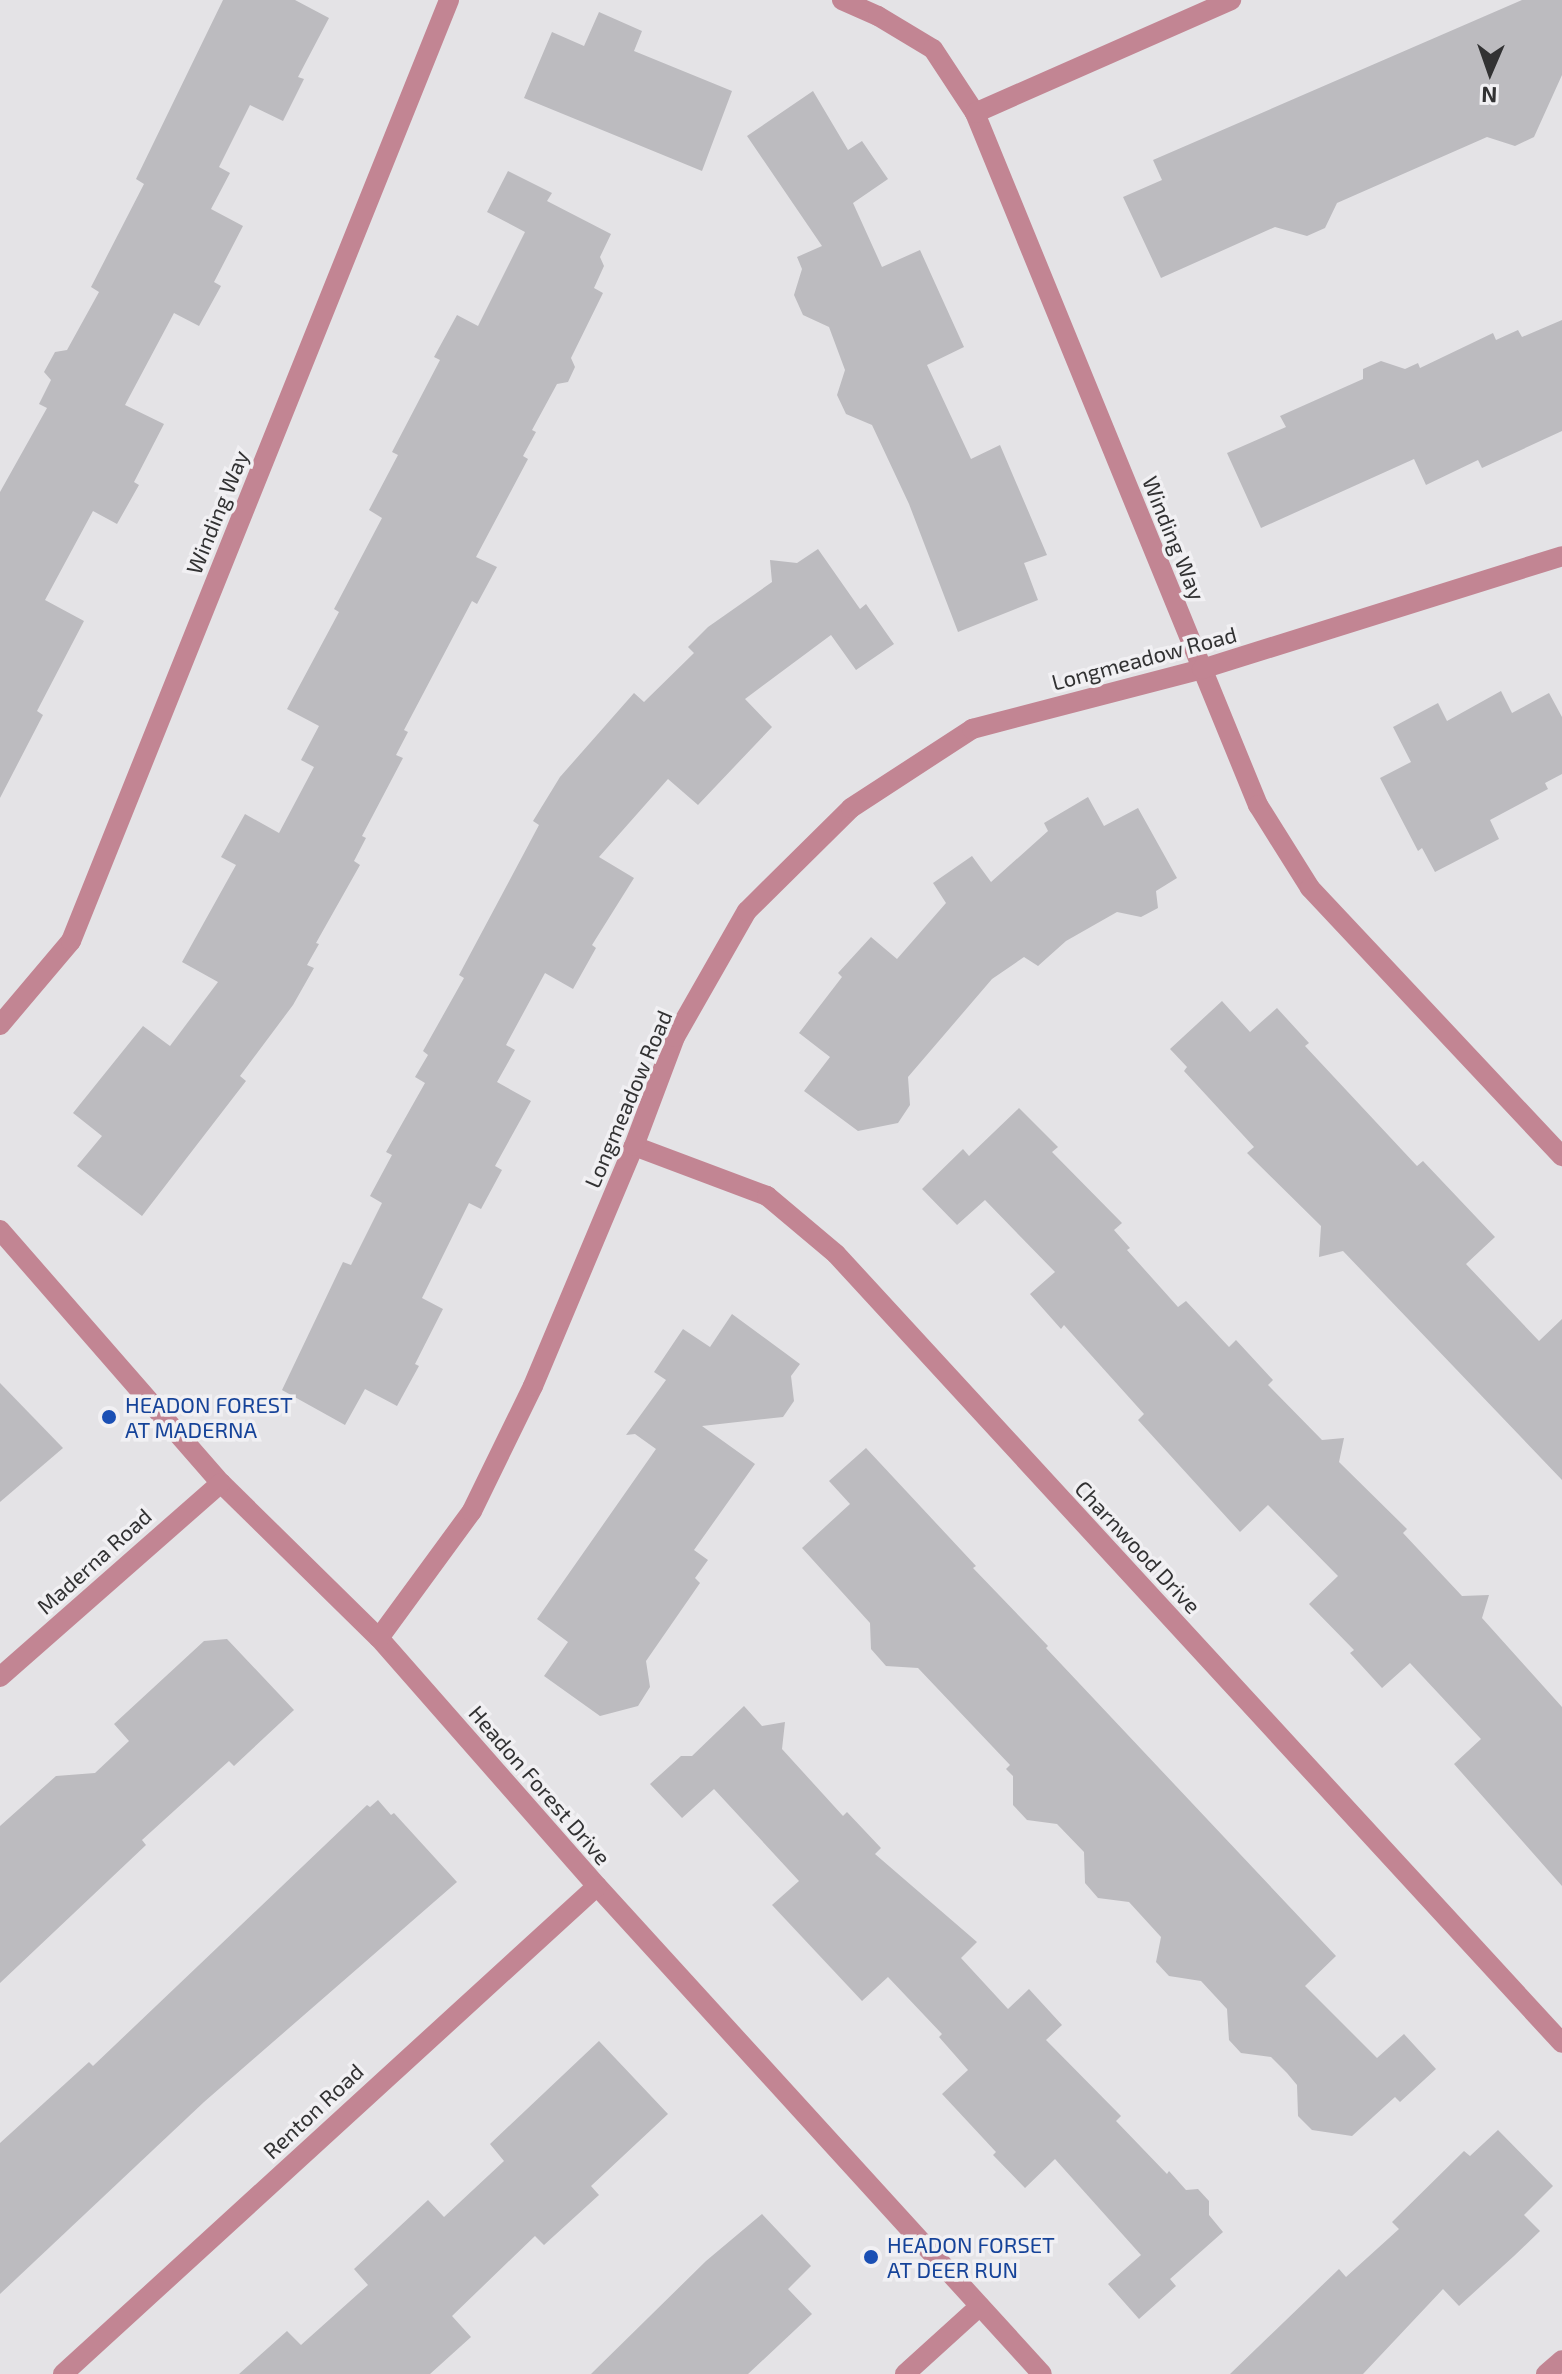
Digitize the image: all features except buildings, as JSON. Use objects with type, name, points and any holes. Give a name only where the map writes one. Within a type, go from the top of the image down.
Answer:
[{"type":"street","name":"Winding Way","points":[[0,1025],[71,941],[449,0]]},
{"type":"street","name":"Winding Way","points":[[842,0],[878,16],[933,49],[975,113],[1258,805],[1310,888],[1562,1156]]},
{"type":"street","points":[[975,113],[1231,0]]},
{"type":"street","name":"Longmeadow Road","points":[[379,1638],[472,1511],[533,1386],[634,1146],[675,1037],[747,911],[851,808],[972,729],[1202,669],[1562,556]]},
{"type":"street","name":"Charnwood Drive","points":[[634,1146],[767,1196],[836,1254],[1562,2043]]},
{"type":"street","name":"Headon Forest Drive","points":[[0,1230],[221,1483],[379,1638],[597,1886],[1042,2374]]},
{"type":"street","name":"Maderna Road","points":[[0,1677],[221,1483]]},
{"type":"street","name":"Renton Road","points":[[63,2374],[597,1886]]},
{"type":"street","points":[[905,2374],[980,2306]]},
{"type":"street","points":[[1546,2374],[1562,2360]]},
{"type":"place","name":"HEADON FOREST AT MADERNA","points":[[109,1417]]},
{"type":"place","name":"HEADON FORSET AT DEER RUN","points":[[871,2257]]}]
